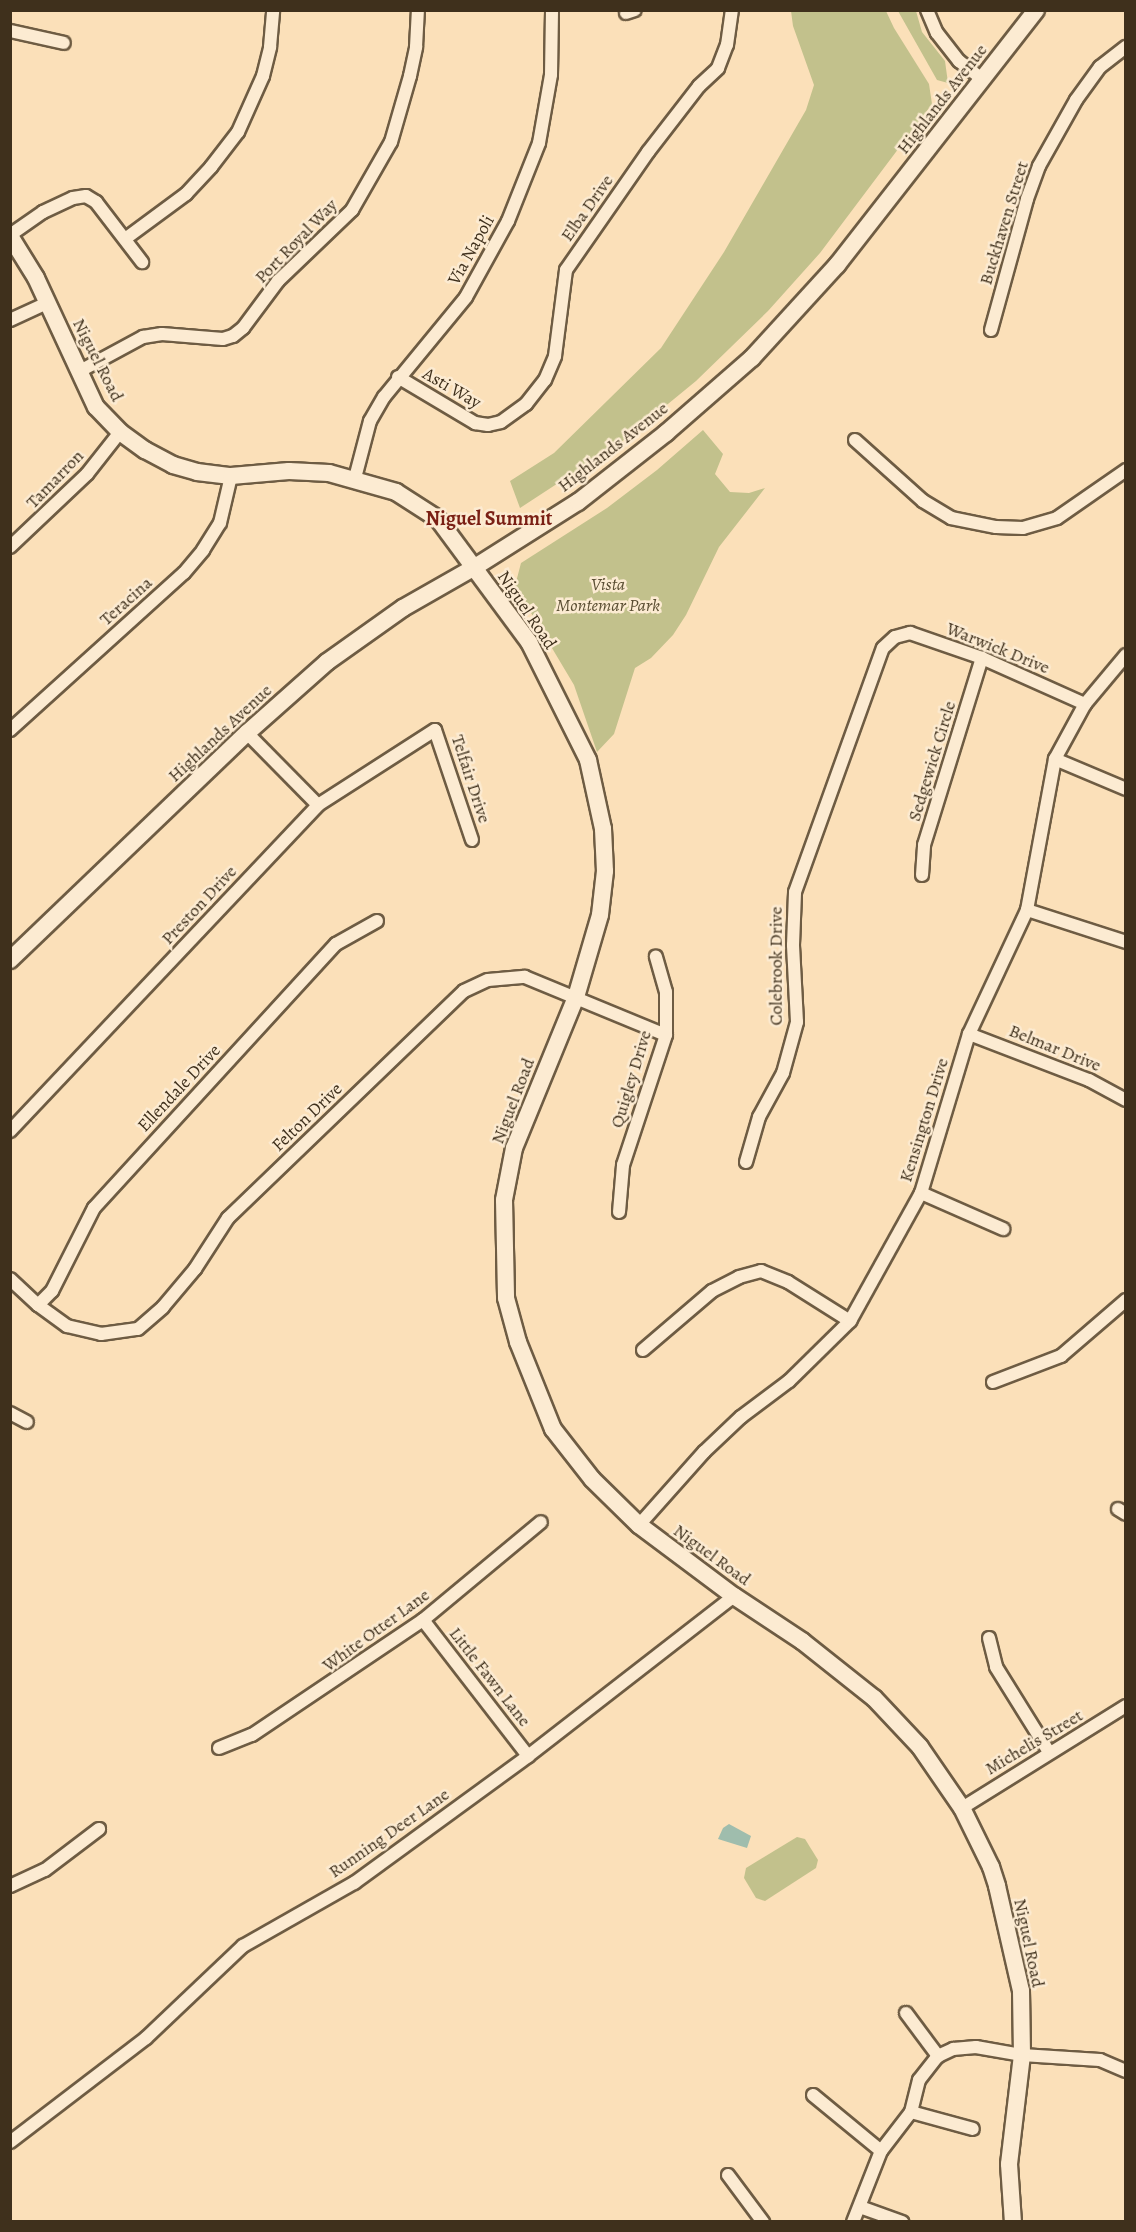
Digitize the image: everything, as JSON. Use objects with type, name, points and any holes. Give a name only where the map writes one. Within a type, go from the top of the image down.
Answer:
[{"type":"main road","name":"Highlands Avenue","points":[[10,960],[247,733],[327,662],[403,608],[475,567],[578,502],[666,433],[752,358],[837,265],[1036,10]]},
{"type":"main road","name":"Niguel Road","points":[[10,235],[36,278],[96,406],[120,432],[145,450],[173,465],[197,472],[231,476],[290,471],[329,473],[355,478],[396,492],[417,503],[438,519],[529,642],[588,760],[603,829],[605,871],[600,915],[576,997],[514,1148],[504,1200],[506,1298],[518,1342],[554,1429],[592,1479],[639,1525],[734,1596],[802,1641],[874,1698],[920,1747],[962,1808],[991,1868],[997,1886],[1021,1991],[1022,2055],[1010,2164],[1013,2222]]},
{"type":"street","points":[[125,239],[186,194],[212,167],[238,132],[263,76],[270,47],[273,10]]},
{"type":"street","name":"Port Royal Way","points":[[80,370],[143,337],[162,334],[223,339],[233,336],[243,328],[278,281],[352,210],[391,142],[412,66],[418,10]]},
{"type":"street","name":"Via Napoli","points":[[355,478],[370,421],[398,377],[466,297],[508,221],[539,143],[551,75],[552,10]]},
{"type":"street","name":"Elba Drive","points":[[488,425],[501,422],[526,404],[545,380],[555,356],[566,270],[655,143],[699,86],[718,68],[727,45],[732,10]]},
{"type":"street","points":[[927,10],[937,33],[959,61],[982,78]]},
{"type":"street","points":[[10,31],[64,43]]},
{"type":"street","name":"Buckhaven Street","points":[[991,330],[1027,199],[1040,166],[1076,100],[1100,67],[1125,46]]},
{"type":"street","points":[[10,235],[43,212],[73,198],[86,196],[96,202],[142,262]]},
{"type":"street","points":[[10,320],[47,303]]},
{"type":"street","name":"Asti Way","points":[[398,377],[475,423],[488,425]]},
{"type":"street","name":"Tamarron","points":[[10,547],[79,483],[120,432]]},
{"type":"street","points":[[855,440],[923,501],[951,518],[996,527],[1023,528],[1057,518],[1125,470]]},
{"type":"street","name":"Teracina","points":[[10,730],[184,573],[220,524],[231,476]]},
{"type":"street","name":"Warwick Drive","points":[[895,637],[910,633],[982,658],[1085,704]]},
{"type":"street","name":"Colebrook Drive","points":[[746,1162],[759,1117],[783,1073],[797,1022],[793,945],[795,892],[883,648],[895,637]]},
{"type":"street","name":"Kensington Drive","points":[[639,1525],[704,1452],[741,1417],[789,1382],[850,1321],[921,1193],[969,1035],[1027,910],[1055,759],[1085,704],[1125,655]]},
{"type":"street","name":"Sedgewick Circle","points":[[922,875],[924,845],[982,658]]},
{"type":"street","name":"Preston Drive","points":[[10,1131],[318,806],[435,730]]},
{"type":"street","name":"Telfair Drive","points":[[435,730],[472,840]]},
{"type":"street","points":[[247,733],[318,806]]},
{"type":"street","points":[[1055,759],[1125,789]]},
{"type":"street","points":[[1027,910],[1125,942]]},
{"type":"street","name":"Ellendale Drive","points":[[38,1305],[52,1291],[94,1208],[336,944],[377,921]]},
{"type":"street","name":"Quigley Drive","points":[[619,1212],[623,1166],[666,1035],[666,992],[656,957]]},
{"type":"street","name":"Felton Drive","points":[[10,1279],[38,1305],[67,1326],[100,1334],[138,1329],[163,1307],[195,1269],[228,1218],[464,991],[488,980],[525,977],[666,1035]]},
{"type":"street","name":"Belmar Drive","points":[[969,1035],[1089,1080],[1125,1100]]},
{"type":"street","points":[[921,1193],[1003,1229]]},
{"type":"street","points":[[643,1350],[712,1291],[739,1277],[761,1271],[788,1282],[850,1321]]},
{"type":"street","points":[[993,1382],[1062,1356],[1125,1299]]},
{"type":"street","points":[[10,1413],[27,1422]]},
{"type":"street","name":"White Otter Lane","points":[[219,1748],[252,1735],[423,1620],[541,1522]]},
{"type":"street","name":"Running Deer Lane","points":[[10,2142],[146,2038],[243,1946],[354,1883],[528,1756],[734,1596]]},
{"type":"street","name":"Little Fawn Lane","points":[[423,1620],[528,1756]]},
{"type":"street","points":[[989,1638],[996,1667],[1049,1752]]},
{"type":"street","name":"Michelis Street","points":[[962,1808],[1125,1706]]},
{"type":"street","points":[[10,1886],[45,1870],[99,1829]]},
{"type":"street","points":[[906,2013],[938,2056]]},
{"type":"street","points":[[853,2222],[881,2151],[911,2112],[919,2080],[938,2056],[953,2049],[976,2047],[1022,2055],[1100,2060],[1125,2071]]},
{"type":"street","points":[[813,2094],[881,2151]]},
{"type":"street","points":[[911,2112],[973,2129]]},
{"type":"street","points":[[728,2175],[757,2220]]},
{"type":"street","points":[[860,2207],[902,2222]]},
{"type":"green space","points":[[791,11],[886,11],[929,84],[932,104],[820,253],[768,311],[696,381],[624,440],[520,508],[510,481],[554,453],[661,348],[724,252],[806,110],[814,85],[793,26]]},
{"type":"green space","points":[[898,11],[916,11],[922,32],[945,61],[948,83],[937,80]]},
{"type":"green space","name":"Vista Montemar Park","points":[[703,430],[723,454],[715,474],[730,492],[749,493],[765,488],[719,547],[686,615],[673,635],[651,658],[635,668],[614,734],[597,752],[574,685],[515,586],[521,563],[607,508],[657,470]]},
{"type":"green space","points":[[797,1837],[805,1839],[818,1860],[816,1868],[765,1901],[756,1898],[744,1878],[746,1868]]},
{"type":"shaded area","points":[[729,1824],[751,1836],[747,1848],[718,1839],[723,1828]]},
{"type":"district","name":"Niguel Summit","points":[[489,518]]}]
